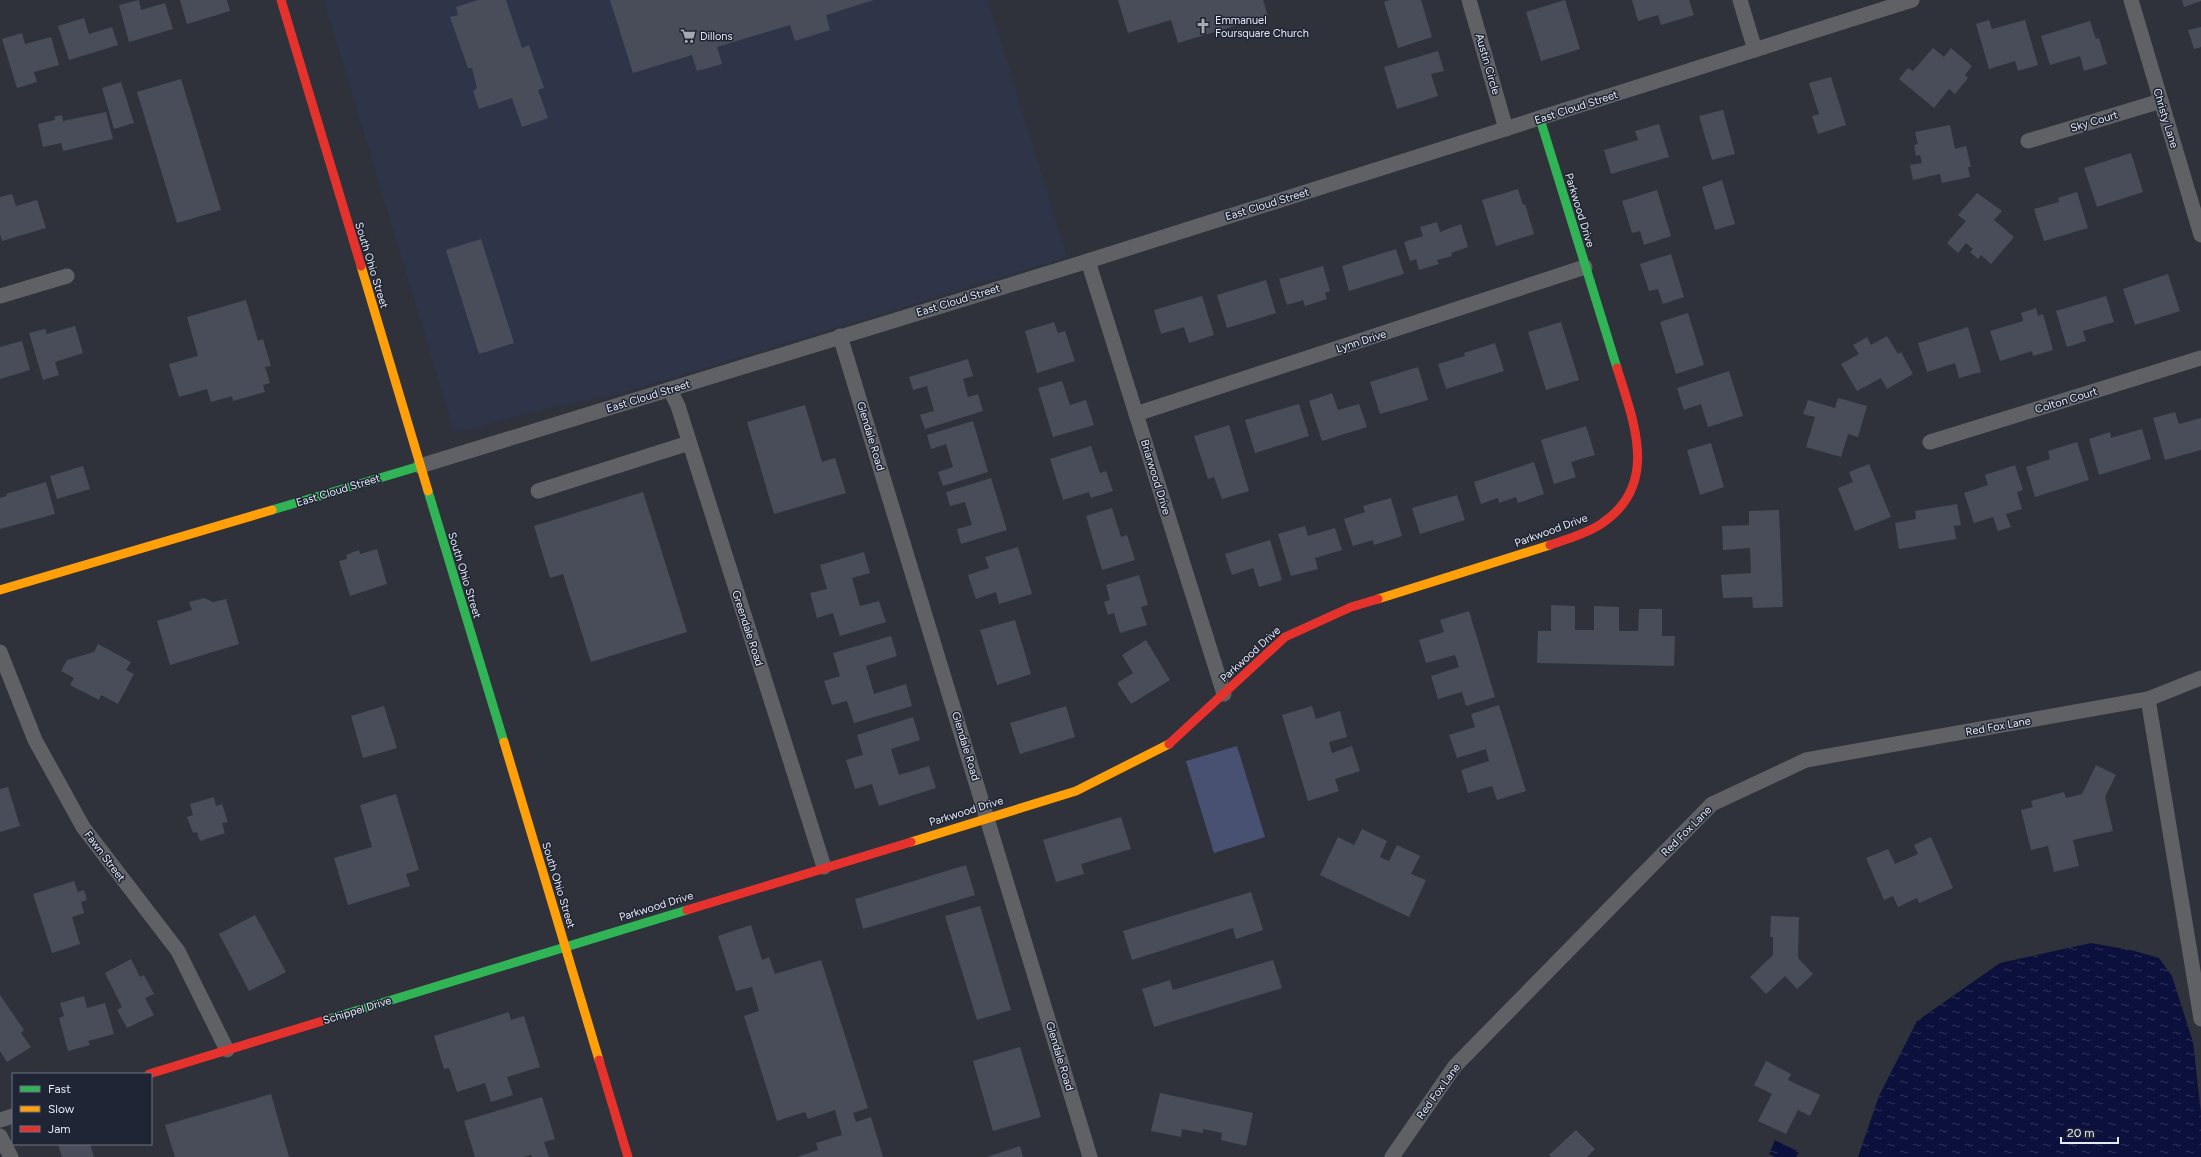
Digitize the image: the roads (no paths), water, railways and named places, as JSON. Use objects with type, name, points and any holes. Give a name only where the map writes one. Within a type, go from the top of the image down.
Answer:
[{"type":"street","name":"South Ohio Street","points":[[281,0],[628,1157]]},
{"type":"street","name":"Austin Circle","points":[[1469,0],[1506,129]]},
{"type":"street","points":[[1740,0],[1755,50]]},
{"type":"street","name":"East Cloud Street","points":[[0,590],[420,466],[670,390],[1540,119],[1912,0]]},
{"type":"street","name":"Christy Lane","points":[[2130,0],[2201,235]]},
{"type":"street","name":"Sky Court","points":[[2028,140],[2161,101]]},
{"type":"street","name":"Parkwood Drive","points":[[564,946],[1076,791],[1171,743],[1285,637],[1351,607],[1542,548],[1588,531],[1612,515],[1625,500],[1635,483],[1640,464],[1636,428],[1540,119]]},
{"type":"street","name":"Briarwood Drive","points":[[1088,260],[1224,694]]},
{"type":"street","name":"Lynn Drive","points":[[1136,414],[1585,267]]},
{"type":"street","points":[[0,296],[67,276]]},
{"type":"street","name":"Glendale Road","points":[[840,336],[988,817],[1090,1157]]},
{"type":"street","name":"Colton Court","points":[[1930,442],[2201,358]]},
{"type":"street","name":"Greendale Road","points":[[670,390],[678,406],[824,867]]},
{"type":"street","points":[[538,490],[689,443]]},
{"type":"street","name":"Fawn Street","points":[[0,652],[35,740],[83,827],[178,951],[227,1050]]},
{"type":"street","name":"Red Fox Lane","points":[[1392,1157],[1455,1066],[1712,804],[1806,760],[2148,699],[2201,678]]},
{"type":"street","points":[[2148,699],[2201,1019]]},
{"type":"street","name":"Schippel Drive","points":[[152,1073],[564,946]]},
{"type":"street","points":[[0,1120],[12,1116]]},
{"type":"street","points":[[0,1136],[11,1157]]},
{"type":"water","points":[[2091,943],[2131,950],[2159,958],[2172,976],[2193,1042],[2201,1113],[2201,1157],[1858,1157],[1879,1096],[1917,1021],[2000,963]]},
{"type":"water","points":[[1775,1140],[1799,1152],[1796,1157],[1775,1157],[1769,1154]]},
{"type":"place","name":"Emmanuel Foursquare Church","points":[[1203,26]]},
{"type":"place","name":"Dillons","points":[[688,36]]}]
